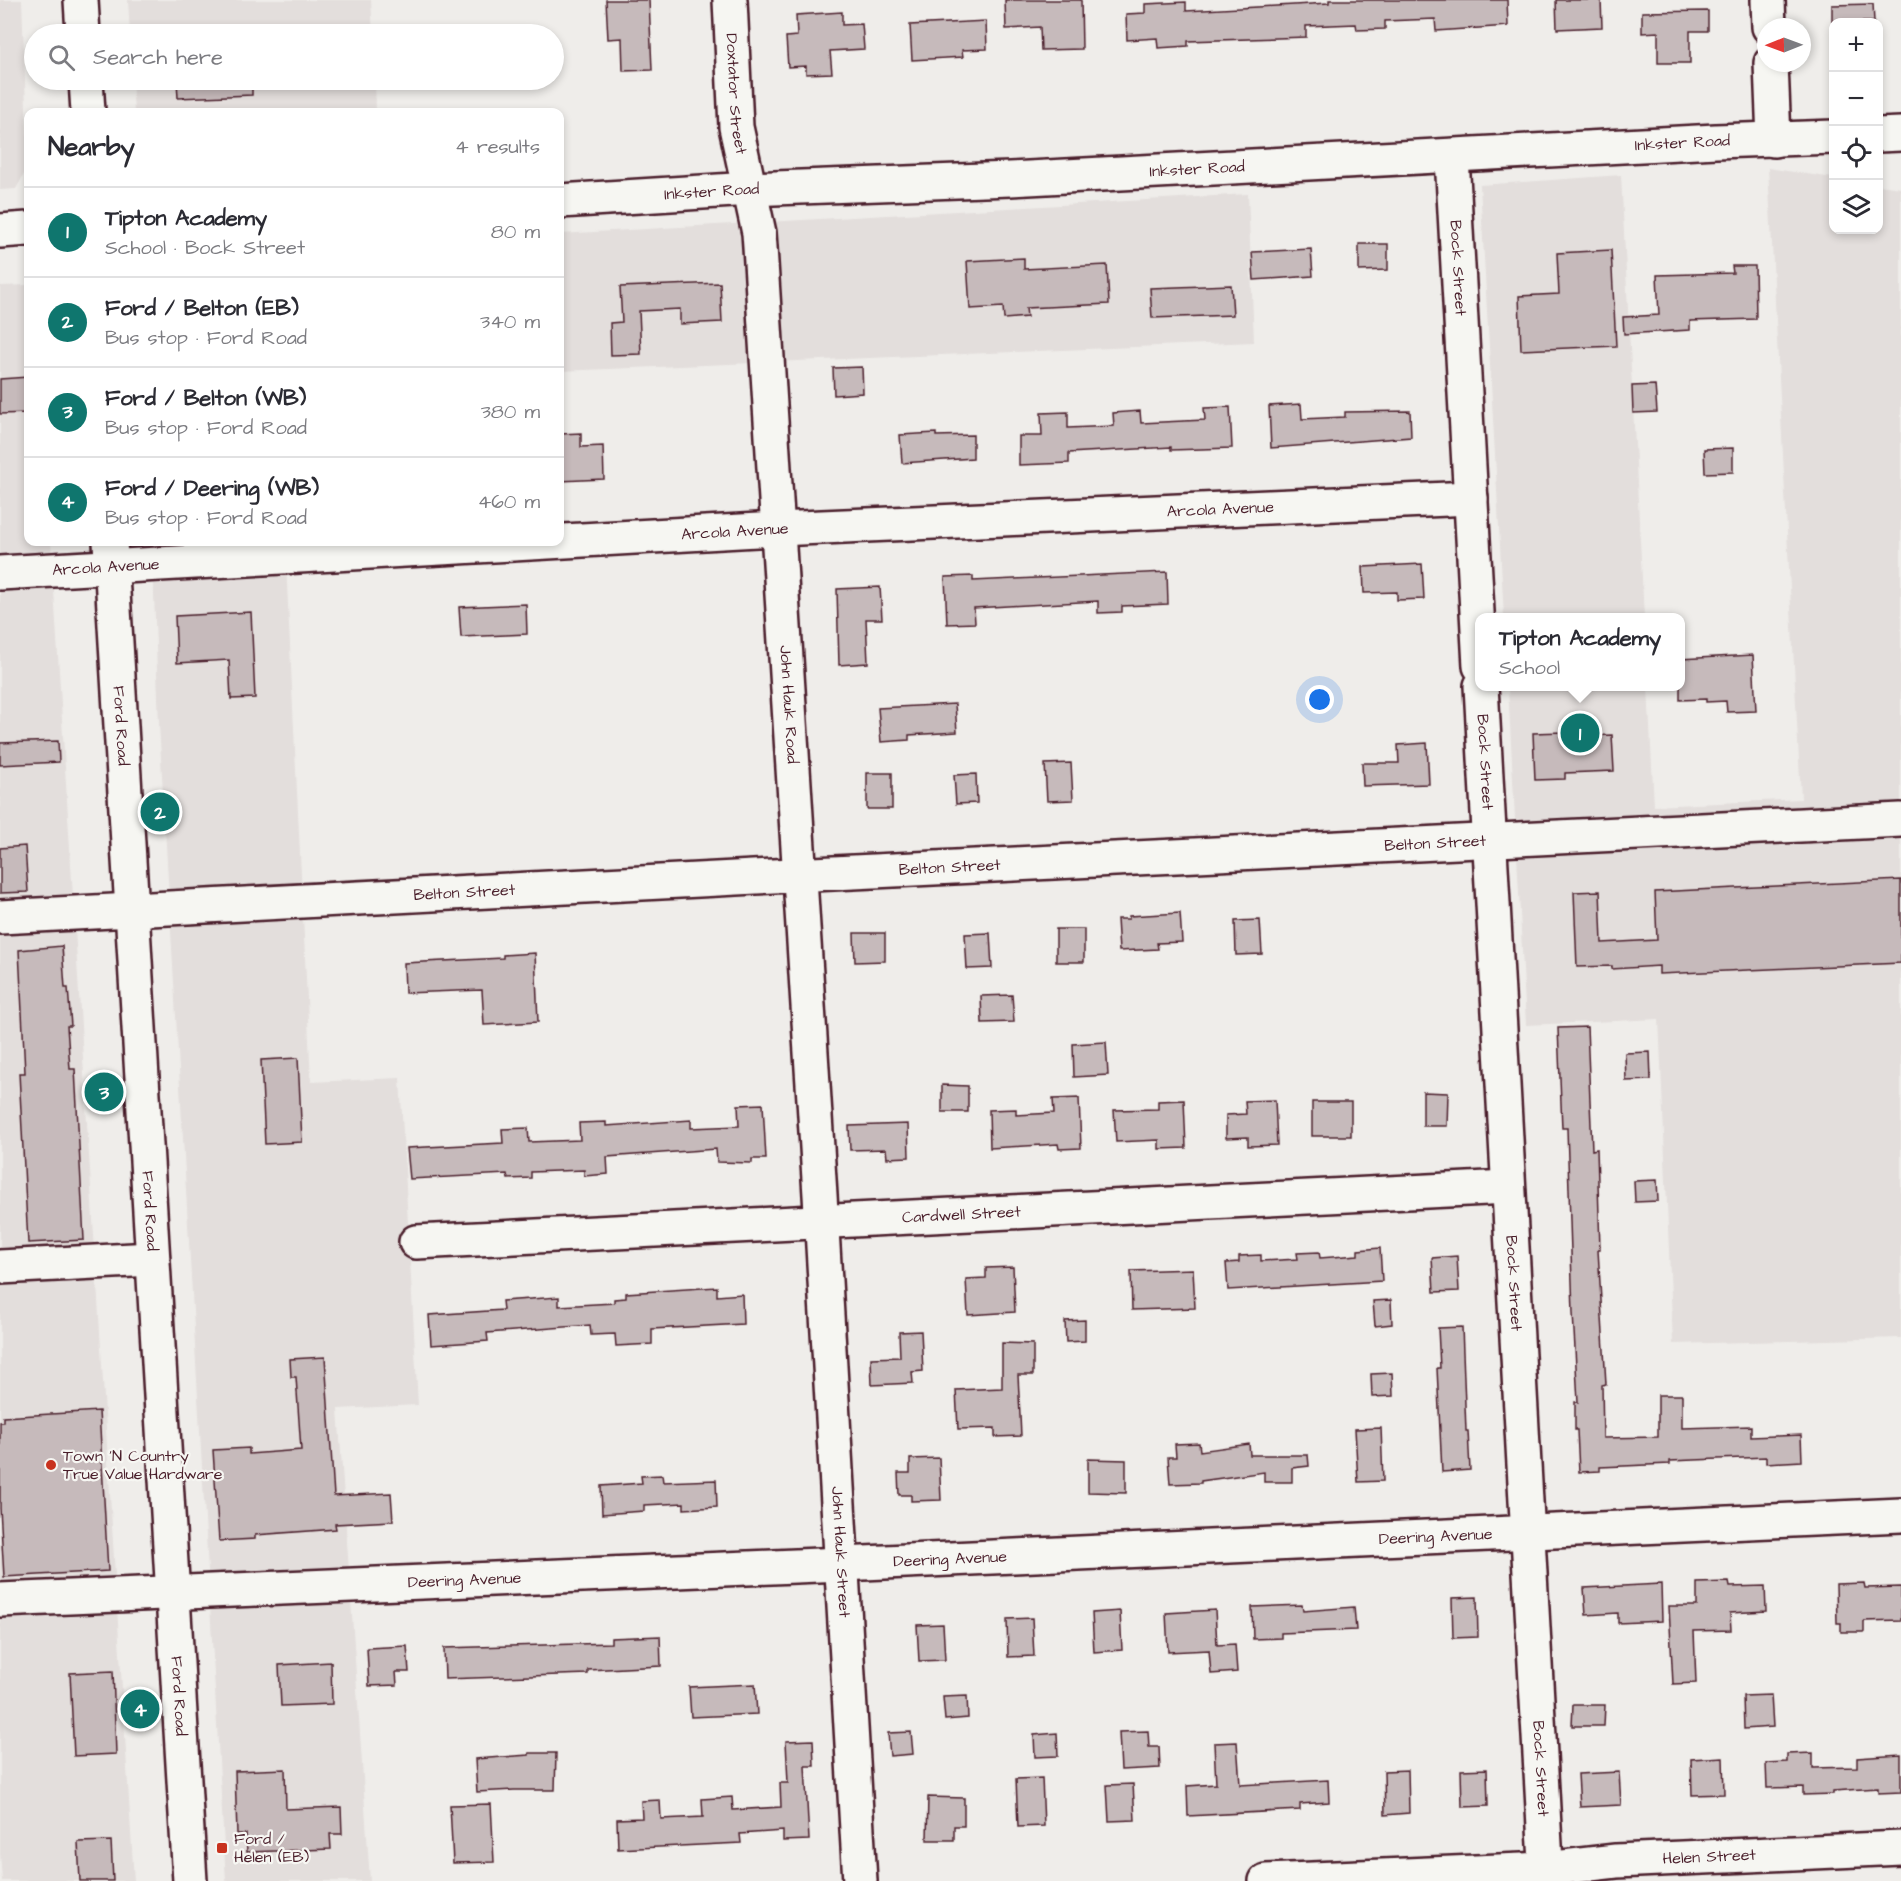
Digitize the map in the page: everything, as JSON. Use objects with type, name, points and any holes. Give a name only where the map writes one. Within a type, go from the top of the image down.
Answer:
[{"type":"street","points":[[81,0],[82,24]]},
{"type":"street","name":"Doxtator Street","points":[[730,0],[736,128],[750,189]]},
{"type":"street","points":[[1768,0],[1769,18]]},
{"type":"street","points":[[1771,72],[1774,140]]},
{"type":"street","points":[[87,90],[88,108]]},
{"type":"street","points":[[1883,135],[1901,134]]},
{"type":"street","name":"Inkster Road","points":[[564,201],[750,189],[1010,179],[1829,138]]},
{"type":"street","name":"Bock Street","points":[[1452,157],[1476,613]]},
{"type":"street","name":"John Hauk Road","points":[[750,189],[760,240],[822,1222]]},
{"type":"street","points":[[0,231],[24,229]]},
{"type":"street","name":"Arcola Avenue","points":[[564,537],[1471,498]]},
{"type":"street","name":"Arcola Avenue","points":[[0,573],[110,555],[341,546]]},
{"type":"street","name":"Ford Road","points":[[110,555],[190,1881]]},
{"type":"street","name":"Bock Street","points":[[1480,691],[1547,1875]]},
{"type":"street","name":"Belton Street","points":[[0,917],[1901,820]]},
{"type":"street","name":"Cardwell Street","points":[[416,1242],[1508,1187]]},
{"type":"street","name":"John Hauk Street","points":[[822,1222],[860,1881]]},
{"type":"street","points":[[0,1267],[152,1259]]},
{"type":"street","name":"Deering Avenue","points":[[0,1600],[1901,1515]]},
{"type":"street","name":"Helen Street","points":[[1266,1881],[1547,1875],[1616,1861],[1901,1848]]},
{"type":"shaded area","points":[[0,0],[22,0],[26,108],[24,108],[24,174],[16,189],[0,190]]},
{"type":"shaded area","points":[[128,0],[371,0],[372,24],[129,24]]},
{"type":"shaded area","points":[[133,90],[375,90],[376,108],[134,108]]},
{"type":"shaded area","points":[[1768,168],[1829,177],[1829,234],[1883,234],[1883,186],[1901,188],[1901,1338],[1673,1344],[1659,1019],[1526,1025],[1508,691],[1648,691],[1654,806],[1801,799]]},
{"type":"shaded area","points":[[1621,175],[1644,613],[1504,613],[1480,185]]},
{"type":"shaded area","points":[[1248,194],[1254,342],[564,371],[564,234]]},
{"type":"shaded area","points":[[24,285],[24,546],[51,546],[134,1881],[2,1881],[0,1853],[0,286]]},
{"type":"shaded area","points":[[152,546],[285,546],[311,1082],[400,1078],[418,1405],[338,1409],[370,1881],[226,1881],[159,724]]},
{"type":"building","points":[[606,0],[649,0],[652,70],[623,71],[622,38],[608,39]]},
{"type":"building","points":[[1005,0],[1081,0],[1082,49],[1041,50],[1040,27],[1006,29]]},
{"type":"building","points":[[1329,0],[1507,0],[1508,26],[1436,31],[1435,19],[1385,21],[1385,29],[1357,30],[1356,24],[1306,26],[1306,37],[1188,41],[1188,46],[1158,48],[1157,38],[1127,40],[1126,14],[1145,13],[1145,4],[1186,2],[1186,11],[1329,3]]},
{"type":"building","points":[[1556,0],[1601,0],[1602,27],[1557,29]]},
{"type":"building","points":[[1873,4],[1874,18],[1832,18],[1832,5]]},
{"type":"building","points":[[1708,11],[1708,31],[1690,31],[1690,63],[1658,63],[1658,32],[1642,33],[1642,12]]},
{"type":"building","points":[[842,12],[842,25],[862,24],[864,49],[830,51],[832,73],[806,74],[806,66],[788,67],[786,37],[797,36],[796,15]]},
{"type":"building","points":[[986,21],[987,49],[962,50],[963,57],[912,60],[910,25]]},
{"type":"building","points":[[178,90],[252,90],[252,95],[178,98]]},
{"type":"building","points":[[1359,244],[1388,244],[1388,270],[1359,271]]},
{"type":"building","points":[[1311,249],[1313,276],[1254,280],[1252,252]]},
{"type":"building","points":[[1611,250],[1616,346],[1521,350],[1519,296],[1559,294],[1557,253]]},
{"type":"building","points":[[1024,258],[1024,269],[1107,265],[1109,304],[1026,308],[1027,317],[1004,319],[1003,307],[970,309],[967,261]]},
{"type":"building","points":[[1732,266],[1755,266],[1756,319],[1690,321],[1690,330],[1624,334],[1623,317],[1659,315],[1657,275],[1733,273]]},
{"type":"building","points":[[720,283],[722,322],[680,324],[680,309],[639,311],[641,354],[611,355],[610,323],[622,322],[620,287]]},
{"type":"building","points":[[1231,285],[1233,315],[1152,318],[1150,288]]},
{"type":"building","points":[[862,367],[863,393],[834,395],[833,368]]},
{"type":"building","points":[[24,377],[24,413],[0,414],[0,379]]},
{"type":"building","points":[[1655,385],[1657,412],[1633,413],[1632,386]]},
{"type":"building","points":[[1301,404],[1302,419],[1345,417],[1345,412],[1410,411],[1411,437],[1271,448],[1269,406]]},
{"type":"building","points":[[1230,407],[1232,448],[1171,450],[1171,447],[1069,453],[1069,463],[1019,465],[1019,436],[1042,436],[1041,413],[1068,412],[1068,428],[1114,426],[1113,413],[1140,411],[1141,423],[1205,420],[1204,408]]},
{"type":"building","points":[[581,433],[581,447],[603,446],[604,479],[564,481],[564,434]]},
{"type":"building","points":[[936,433],[936,436],[973,435],[973,458],[902,463],[900,435]]},
{"type":"building","points":[[1733,448],[1733,472],[1705,473],[1704,449]]},
{"type":"building","points":[[1422,564],[1424,599],[1397,600],[1397,592],[1364,593],[1363,567]]},
{"type":"building","points":[[1167,572],[1168,604],[1122,606],[1122,612],[1098,613],[1098,601],[974,608],[975,623],[947,624],[945,577],[973,576],[973,581]]},
{"type":"building","points":[[880,587],[882,619],[866,619],[868,663],[839,665],[837,589]]},
{"type":"building","points":[[526,604],[527,634],[461,637],[459,607]]},
{"type":"building","points":[[251,612],[255,698],[231,699],[229,660],[177,663],[175,616]]},
{"type":"building","points":[[1753,655],[1756,711],[1727,712],[1726,701],[1680,700],[1680,691],[1685,691],[1685,659]]},
{"type":"building","points":[[955,704],[957,732],[909,735],[909,740],[881,742],[878,708]]},
{"type":"building","points":[[1564,732],[1564,737],[1612,735],[1614,771],[1565,773],[1565,779],[1535,780],[1533,733]]},
{"type":"building","points":[[58,741],[59,762],[0,765],[0,743]]},
{"type":"building","points":[[1427,743],[1429,784],[1363,786],[1362,763],[1399,763],[1398,745]]},
{"type":"building","points":[[1071,763],[1073,800],[1047,801],[1045,764]]},
{"type":"building","points":[[867,773],[892,773],[892,809],[867,809]]},
{"type":"building","points":[[976,774],[977,803],[956,804],[954,775]]},
{"type":"building","points":[[25,846],[28,892],[0,893],[0,848]]},
{"type":"building","points":[[1901,880],[1901,963],[1659,974],[1659,966],[1612,969],[1612,966],[1577,967],[1574,892],[1600,891],[1602,943],[1657,940],[1655,892]]},
{"type":"building","points":[[1180,913],[1182,942],[1157,943],[1158,949],[1119,951],[1117,919],[1129,919],[1129,916]]},
{"type":"building","points":[[1260,920],[1262,954],[1236,955],[1235,921]]},
{"type":"building","points":[[1056,929],[1084,929],[1084,962],[1056,962]]},
{"type":"building","points":[[854,933],[885,933],[885,961],[855,962]]},
{"type":"building","points":[[990,933],[992,968],[967,969],[965,934]]},
{"type":"building","points":[[62,946],[71,1026],[67,1026],[70,1069],[75,1069],[84,1240],[28,1243],[19,1073],[25,1073],[19,950]]},
{"type":"building","points":[[535,953],[538,1022],[484,1025],[482,990],[405,993],[404,963],[503,958],[503,955]]},
{"type":"building","points":[[1012,995],[1014,1022],[982,1023],[981,996]]},
{"type":"building","points":[[1587,1027],[1592,1150],[1597,1149],[1600,1250],[1598,1250],[1606,1384],[1602,1385],[1603,1438],[1658,1437],[1658,1395],[1682,1395],[1682,1428],[1751,1426],[1751,1437],[1801,1435],[1802,1461],[1766,1463],[1766,1457],[1670,1461],[1670,1464],[1600,1467],[1600,1471],[1579,1472],[1577,1430],[1575,1430],[1575,1402],[1578,1402],[1567,1128],[1562,1128],[1558,1028]]},
{"type":"building","points":[[1106,1042],[1108,1075],[1074,1077],[1073,1044]]},
{"type":"building","points":[[1650,1052],[1651,1080],[1626,1081],[1625,1053]]},
{"type":"building","points":[[298,1058],[302,1142],[265,1144],[261,1060]]},
{"type":"building","points":[[942,1085],[968,1086],[968,1112],[942,1112]]},
{"type":"building","points":[[1423,1092],[1448,1093],[1447,1126],[1423,1126]]},
{"type":"building","points":[[1079,1098],[1081,1148],[1059,1149],[1058,1144],[990,1148],[989,1110],[1016,1109],[1016,1115],[1054,1113],[1053,1099]]},
{"type":"building","points":[[1184,1100],[1186,1148],[1159,1149],[1159,1140],[1116,1142],[1114,1110],[1158,1109],[1158,1101]]},
{"type":"building","points":[[1275,1100],[1277,1145],[1248,1146],[1248,1137],[1226,1138],[1226,1115],[1246,1114],[1245,1101]]},
{"type":"building","points":[[1312,1102],[1351,1102],[1351,1136],[1312,1136]]},
{"type":"building","points":[[763,1104],[766,1159],[752,1159],[752,1163],[717,1162],[716,1149],[607,1157],[608,1174],[584,1176],[584,1170],[531,1172],[531,1178],[508,1179],[507,1174],[410,1179],[407,1148],[503,1143],[502,1129],[528,1128],[529,1142],[580,1140],[579,1123],[606,1122],[606,1126],[691,1120],[691,1128],[739,1126],[738,1105]]},
{"type":"building","points":[[908,1124],[909,1157],[887,1158],[886,1149],[850,1150],[849,1126]]},
{"type":"building","points":[[1657,1180],[1658,1201],[1635,1202],[1634,1181]]},
{"type":"building","points":[[1380,1248],[1382,1281],[1228,1290],[1226,1263],[1239,1262],[1239,1256],[1261,1255],[1261,1261],[1298,1259],[1297,1253],[1319,1252],[1320,1258],[1358,1255],[1358,1250]]},
{"type":"building","points":[[1457,1256],[1459,1291],[1434,1292],[1432,1258]]},
{"type":"building","points":[[1013,1267],[1015,1312],[968,1315],[966,1279],[986,1278],[986,1268]]},
{"type":"building","points":[[1193,1269],[1195,1308],[1132,1310],[1131,1271]]},
{"type":"building","points":[[717,1287],[717,1296],[742,1294],[743,1324],[652,1329],[652,1344],[616,1346],[615,1334],[591,1335],[590,1325],[487,1333],[488,1341],[431,1345],[429,1315],[503,1310],[502,1301],[559,1297],[559,1306],[614,1303],[614,1299],[626,1298],[626,1293]]},
{"type":"building","points":[[1391,1300],[1392,1324],[1375,1326],[1373,1301]]},
{"type":"building","points":[[1085,1320],[1085,1341],[1066,1342],[1065,1321]]},
{"type":"building","points":[[1462,1327],[1466,1431],[1468,1431],[1470,1470],[1442,1472],[1437,1368],[1440,1368],[1438,1328]]},
{"type":"building","points":[[921,1331],[923,1371],[912,1372],[913,1383],[872,1385],[871,1358],[900,1357],[899,1332]]},
{"type":"building","points":[[1002,1343],[1033,1344],[1033,1375],[1018,1375],[1021,1436],[995,1437],[995,1428],[958,1429],[956,1390],[1002,1388]]},
{"type":"building","points":[[325,1357],[334,1496],[391,1493],[393,1521],[335,1524],[336,1529],[255,1535],[255,1539],[219,1541],[213,1450],[249,1448],[249,1454],[301,1450],[296,1377],[291,1377],[290,1359]]},
{"type":"building","points":[[1392,1373],[1393,1396],[1372,1397],[1371,1374]]},
{"type":"building","name":"Town 'N Country True Value Hardware","points":[[99,1411],[108,1571],[4,1577],[0,1508],[0,1422],[3,1422],[3,1417]]},
{"type":"building","points":[[1381,1428],[1383,1481],[1358,1482],[1355,1429]]},
{"type":"building","points":[[1199,1443],[1200,1451],[1249,1444],[1250,1455],[1308,1455],[1309,1466],[1292,1468],[1292,1482],[1264,1482],[1264,1472],[1201,1481],[1201,1483],[1170,1484],[1168,1457],[1176,1457],[1175,1444]]},
{"type":"building","points":[[939,1458],[941,1500],[911,1501],[911,1495],[899,1495],[898,1473],[910,1473],[910,1459]]},
{"type":"building","points":[[1088,1459],[1126,1460],[1126,1493],[1088,1492]]},
{"type":"building","points":[[662,1475],[663,1482],[716,1480],[717,1507],[684,1509],[684,1503],[644,1505],[644,1511],[602,1514],[601,1486],[642,1483],[641,1476]]},
{"type":"building","points":[[1729,1582],[1730,1587],[1765,1586],[1766,1611],[1730,1613],[1731,1630],[1694,1631],[1696,1683],[1673,1684],[1669,1606],[1697,1606],[1697,1583]]},
{"type":"building","points":[[1864,1583],[1865,1588],[1901,1587],[1901,1620],[1864,1621],[1864,1632],[1841,1632],[1841,1623],[1837,1623],[1836,1584]]},
{"type":"building","points":[[1661,1584],[1662,1621],[1618,1623],[1618,1613],[1586,1615],[1584,1588]]},
{"type":"building","points":[[1477,1597],[1478,1637],[1453,1638],[1452,1598]]},
{"type":"building","points":[[1302,1605],[1303,1611],[1354,1607],[1356,1630],[1281,1633],[1281,1638],[1253,1639],[1252,1607]]},
{"type":"building","points":[[1215,1610],[1217,1645],[1235,1644],[1237,1672],[1211,1674],[1209,1650],[1168,1652],[1166,1613]]},
{"type":"building","points":[[1120,1611],[1122,1650],[1094,1652],[1092,1613]]},
{"type":"building","points":[[1032,1618],[1034,1656],[1008,1657],[1007,1619]]},
{"type":"building","points":[[943,1624],[945,1660],[919,1661],[917,1625]]},
{"type":"building","points":[[660,1636],[661,1666],[588,1670],[588,1674],[445,1679],[444,1648],[611,1643],[611,1638]]},
{"type":"building","points":[[407,1646],[409,1672],[396,1672],[397,1685],[369,1686],[367,1648]]},
{"type":"building","points":[[331,1662],[332,1704],[281,1706],[279,1665]]},
{"type":"building","points":[[113,1671],[116,1754],[74,1756],[70,1673]]},
{"type":"building","points":[[755,1684],[757,1714],[691,1717],[689,1687]]},
{"type":"building","points":[[1771,1695],[1773,1727],[1744,1729],[1743,1696]]},
{"type":"building","points":[[967,1696],[968,1718],[945,1720],[943,1697]]},
{"type":"building","points":[[1573,1705],[1605,1705],[1604,1726],[1572,1726]]},
{"type":"building","points":[[1148,1731],[1149,1747],[1159,1747],[1160,1768],[1121,1770],[1119,1732]]},
{"type":"building","points":[[911,1732],[913,1754],[890,1756],[888,1733]]},
{"type":"building","points":[[1057,1733],[1058,1756],[1035,1757],[1034,1735]]},
{"type":"building","points":[[813,1740],[814,1766],[805,1766],[809,1840],[783,1841],[783,1831],[740,1834],[741,1843],[618,1849],[617,1819],[642,1818],[641,1801],[660,1800],[661,1819],[703,1817],[702,1799],[732,1797],[733,1810],[781,1807],[780,1783],[788,1783],[786,1741]]},
{"type":"building","points":[[1237,1742],[1240,1785],[1328,1780],[1329,1802],[1300,1804],[1300,1810],[1188,1816],[1187,1786],[1216,1784],[1214,1743]]},
{"type":"building","points":[[529,1753],[556,1753],[555,1790],[477,1792],[475,1759],[529,1755]]},
{"type":"building","points":[[1813,1753],[1813,1768],[1857,1767],[1857,1758],[1901,1755],[1901,1792],[1878,1793],[1878,1788],[1803,1795],[1803,1787],[1767,1788],[1766,1763],[1787,1762],[1787,1754]]},
{"type":"building","points":[[1723,1757],[1724,1794],[1692,1795],[1691,1759]]},
{"type":"building","points":[[285,1769],[286,1809],[341,1807],[342,1834],[330,1834],[331,1849],[247,1852],[246,1834],[237,1834],[235,1771]]},
{"type":"building","points":[[1487,1769],[1488,1806],[1462,1807],[1461,1770]]},
{"type":"building","points":[[1408,1770],[1409,1813],[1385,1815],[1384,1771]]},
{"type":"building","points":[[1619,1772],[1621,1805],[1580,1807],[1578,1774]]},
{"type":"building","points":[[1042,1778],[1044,1826],[1018,1827],[1016,1779]]},
{"type":"building","points":[[1133,1784],[1135,1820],[1109,1821],[1107,1785]]},
{"type":"building","points":[[928,1797],[964,1798],[964,1826],[954,1826],[954,1840],[927,1840]]},
{"type":"building","points":[[491,1804],[494,1862],[453,1863],[450,1805]]},
{"type":"building","points":[[111,1841],[113,1881],[80,1881],[78,1842]]},
{"type":"place","name":"Tipton Academy","points":[[1580,733]]},
{"type":"place","name":"Ford / Belton (EB)","points":[[160,812]]},
{"type":"place","name":"Ford / Belton (WB)","points":[[104,1092]]},
{"type":"place","name":"Town 'N Country True Value Hardware","points":[[51,1465]]},
{"type":"place","name":"Ford / Deering (WB)","points":[[140,1709]]},
{"type":"place","name":"Ford / Helen (EB)","points":[[222,1848]]}]
